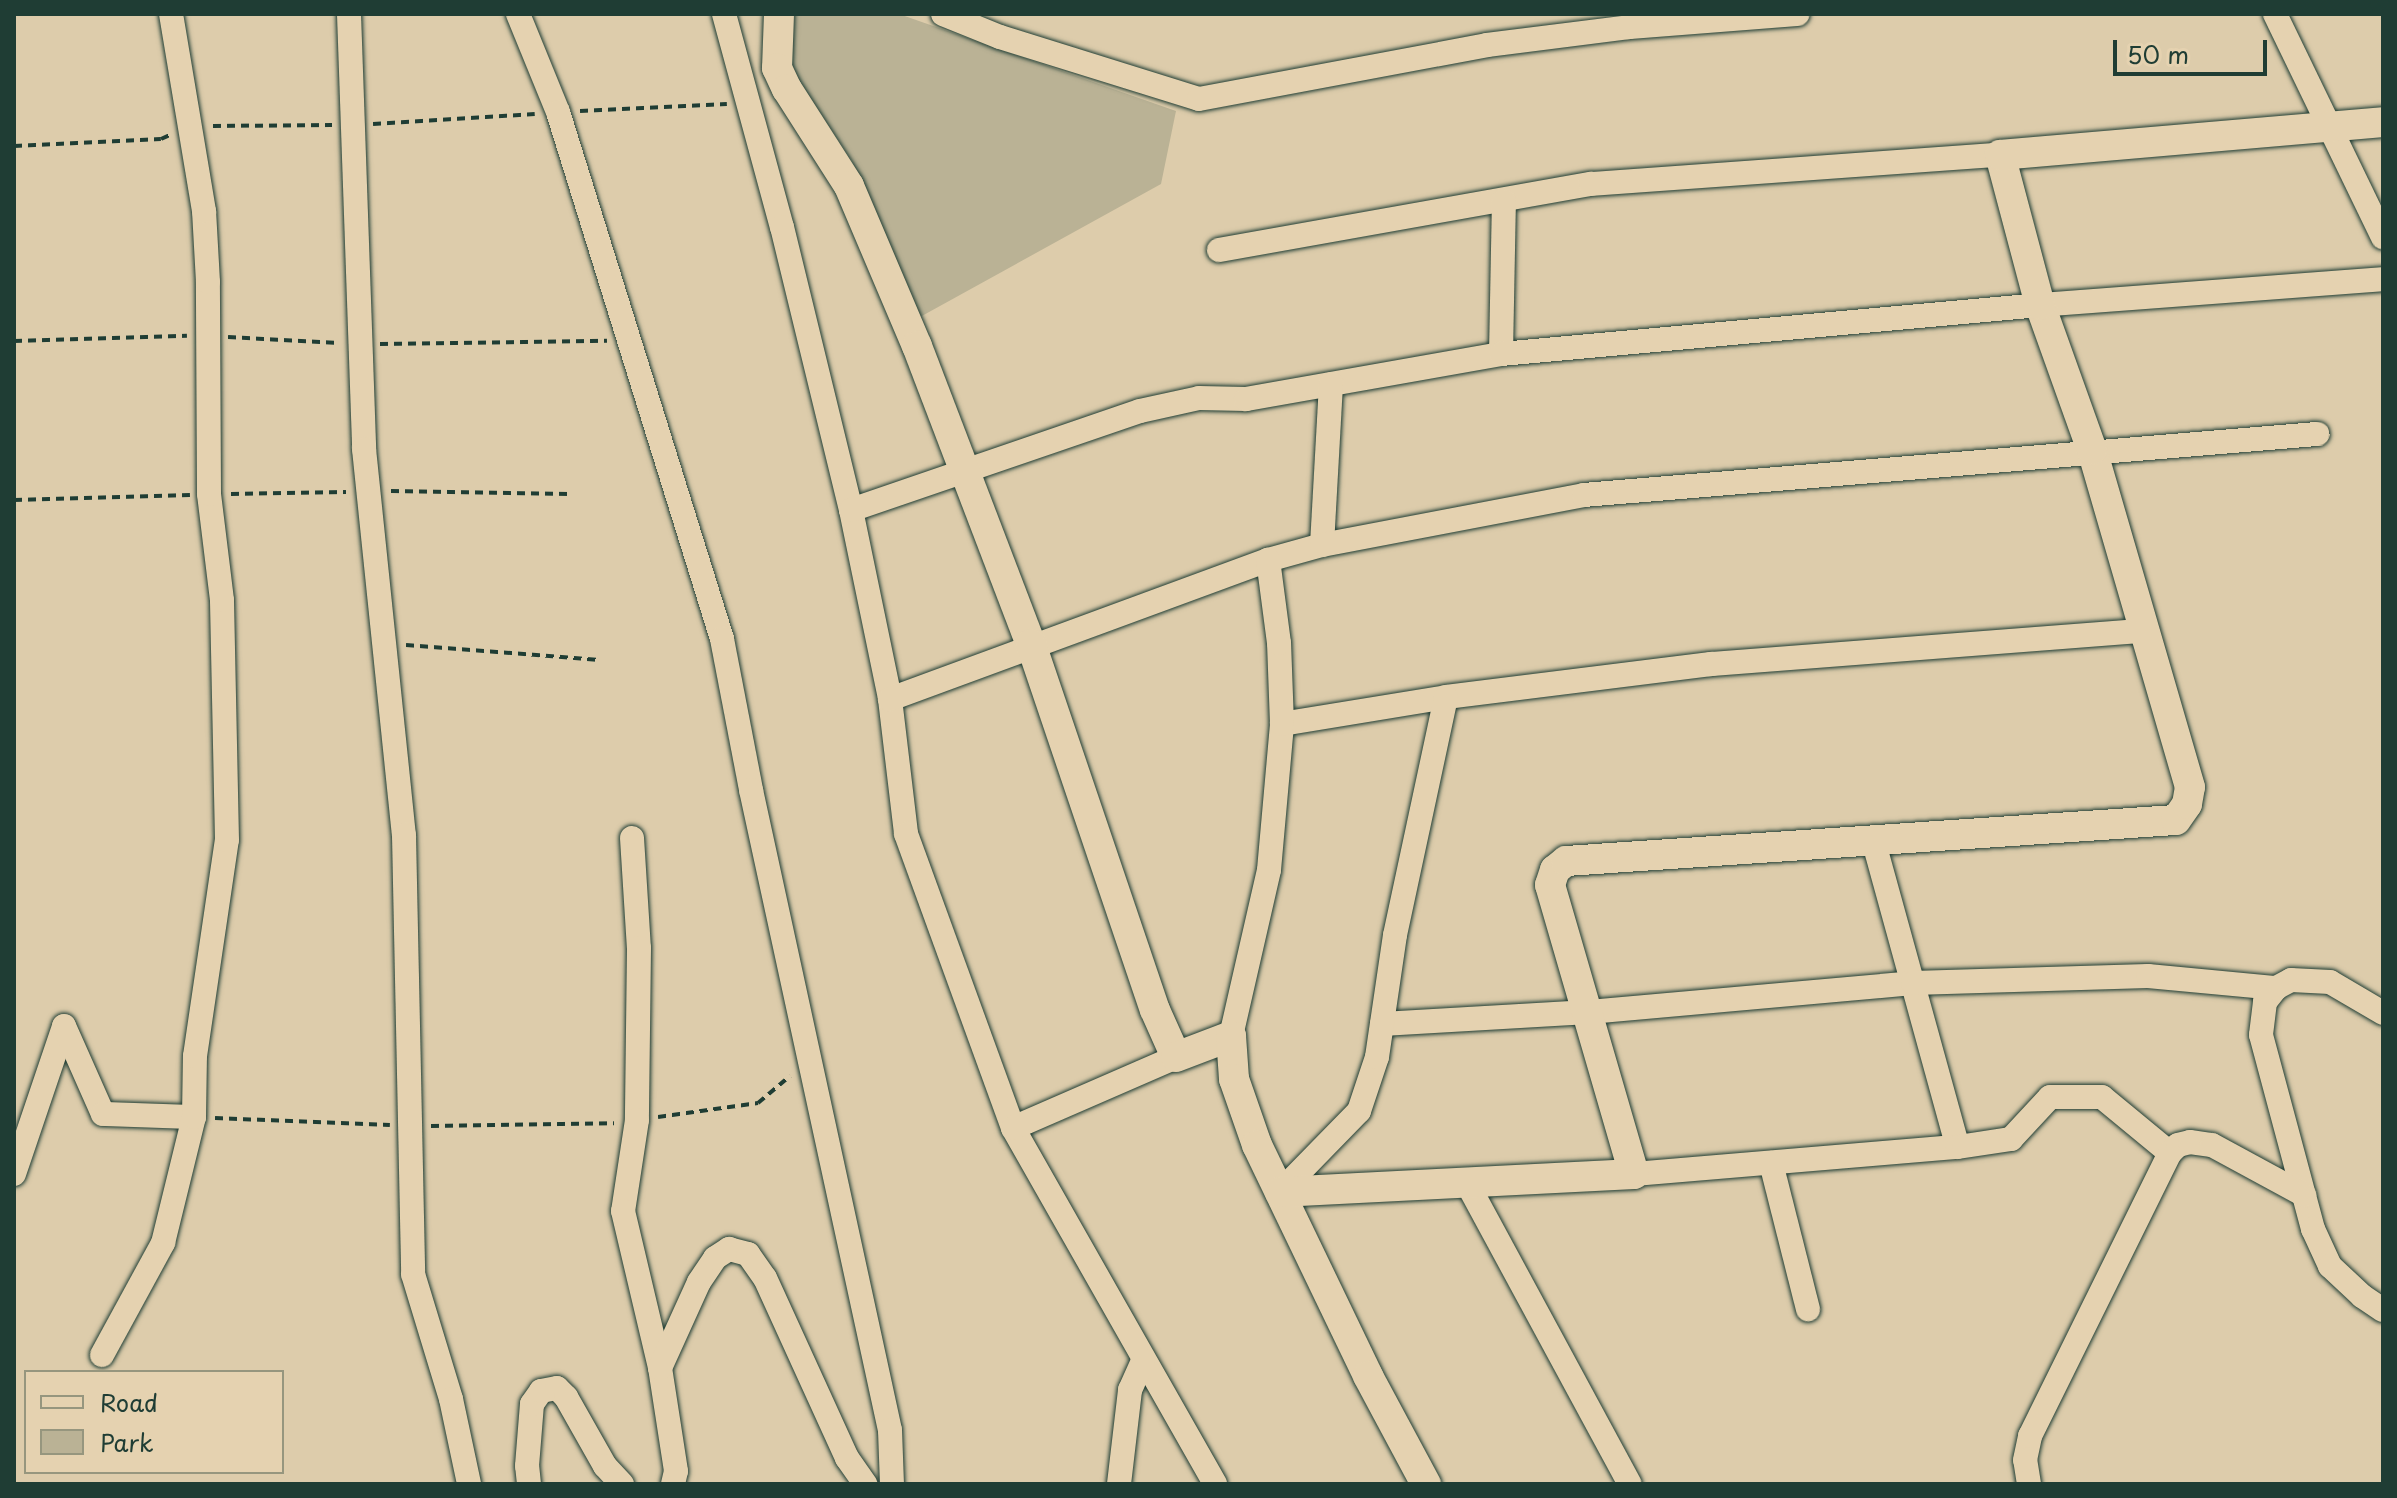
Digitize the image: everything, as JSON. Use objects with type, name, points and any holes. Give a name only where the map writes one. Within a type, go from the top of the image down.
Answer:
[{"type":"street","points":[[102,1355],[163,1243],[194,1117],[195,1056],[227,840],[222,600],[209,494],[204,211],[171,14]]},
{"type":"street","points":[[349,14],[359,344],[368,491],[404,835],[413,1274],[451,1399],[469,1484]]},
{"type":"street","points":[[518,14],[558,112],[722,639],[751,790],[890,1430],[892,1484]]},
{"type":"street","points":[[724,14],[750,103],[851,510],[890,699],[906,834],[1013,1128],[1215,1484]]},
{"type":"street","points":[[779,14],[777,68],[787,89],[849,186],[917,346],[1031,644],[1155,1010],[1176,1057]]},
{"type":"street","points":[[943,14],[1000,37],[1199,99],[1499,43],[1629,27],[1798,14]]},
{"type":"street","points":[[2275,14],[2383,237]]},
{"type":"street","points":[[1219,250],[1591,184],[2000,155],[2383,122]]},
{"type":"street","points":[[1634,1174],[1550,885],[1555,870],[1566,861],[1874,843],[2176,820],[2187,804],[2190,787],[2092,450],[2040,305],[2000,155]]},
{"type":"street","points":[[1501,354],[1504,201]]},
{"type":"street","points":[[851,510],[1140,411],[1199,398],[1246,399],[1501,354],[2040,305],[2383,279]]},
{"type":"street","points":[[1322,545],[1331,384]]},
{"type":"street","points":[[890,699],[1031,644],[1268,560],[1322,545],[1584,495],[2092,450],[2317,434]]},
{"type":"street","points":[[1268,560],[1279,643],[1282,724],[1269,870],[1231,1036],[1234,1079],[1257,1145],[1368,1376],[1426,1484]]},
{"type":"street","points":[[1282,724],[1446,697],[1726,662],[2144,631]]},
{"type":"street","points":[[1280,1192],[1359,1111],[1377,1057],[1395,935],[1446,697]]},
{"type":"street","points":[[632,838],[639,948],[637,1120],[623,1211],[660,1368],[676,1471],[673,1484]]},
{"type":"street","points":[[1874,843],[1958,1147]]},
{"type":"street","points":[[1382,1024],[1589,1012],[1913,983],[2148,976],[2276,988]]},
{"type":"street","points":[[2383,1013],[2330,982],[2291,980],[2276,988],[2265,1002],[2261,1035],[2313,1229],[2330,1266],[2362,1296],[2383,1310]]},
{"type":"street","points":[[14,1174],[64,1026],[103,1114],[194,1117]]},
{"type":"street","points":[[1013,1128],[1231,1036]]},
{"type":"street","points":[[1280,1192],[1634,1174],[1958,1147],[2011,1139],[2050,1097],[2102,1097],[2170,1153]]},
{"type":"street","points":[[2029,1484],[2025,1460],[2030,1436],[2170,1153],[2190,1142],[2212,1145],[2304,1195]]},
{"type":"street","points":[[1771,1163],[1808,1309]]},
{"type":"street","points":[[1467,1183],[1630,1484]]},
{"type":"street","points":[[660,1368],[699,1282],[715,1258],[729,1249],[748,1254],[765,1278],[847,1458],[865,1484]]},
{"type":"street","points":[[1119,1484],[1130,1390],[1143,1361]]},
{"type":"street","points":[[529,1484],[528,1431],[532,1404],[541,1391],[557,1388],[566,1397],[605,1466],[622,1484]]},
{"type":"path","points":[[14,146],[161,139],[191,126],[352,125],[750,103]]},
{"type":"path","points":[[14,341],[208,336],[359,344],[629,340]]},
{"type":"path","points":[[14,500],[368,491],[569,494]]},
{"type":"path","points":[[386,643],[599,660]]},
{"type":"path","points":[[194,1117],[408,1126],[594,1126],[758,1103],[811,1059]]},
{"type":"green space","points":[[795,14],[899,14],[1176,111],[1161,184],[920,317],[852,161],[791,68]]}]
